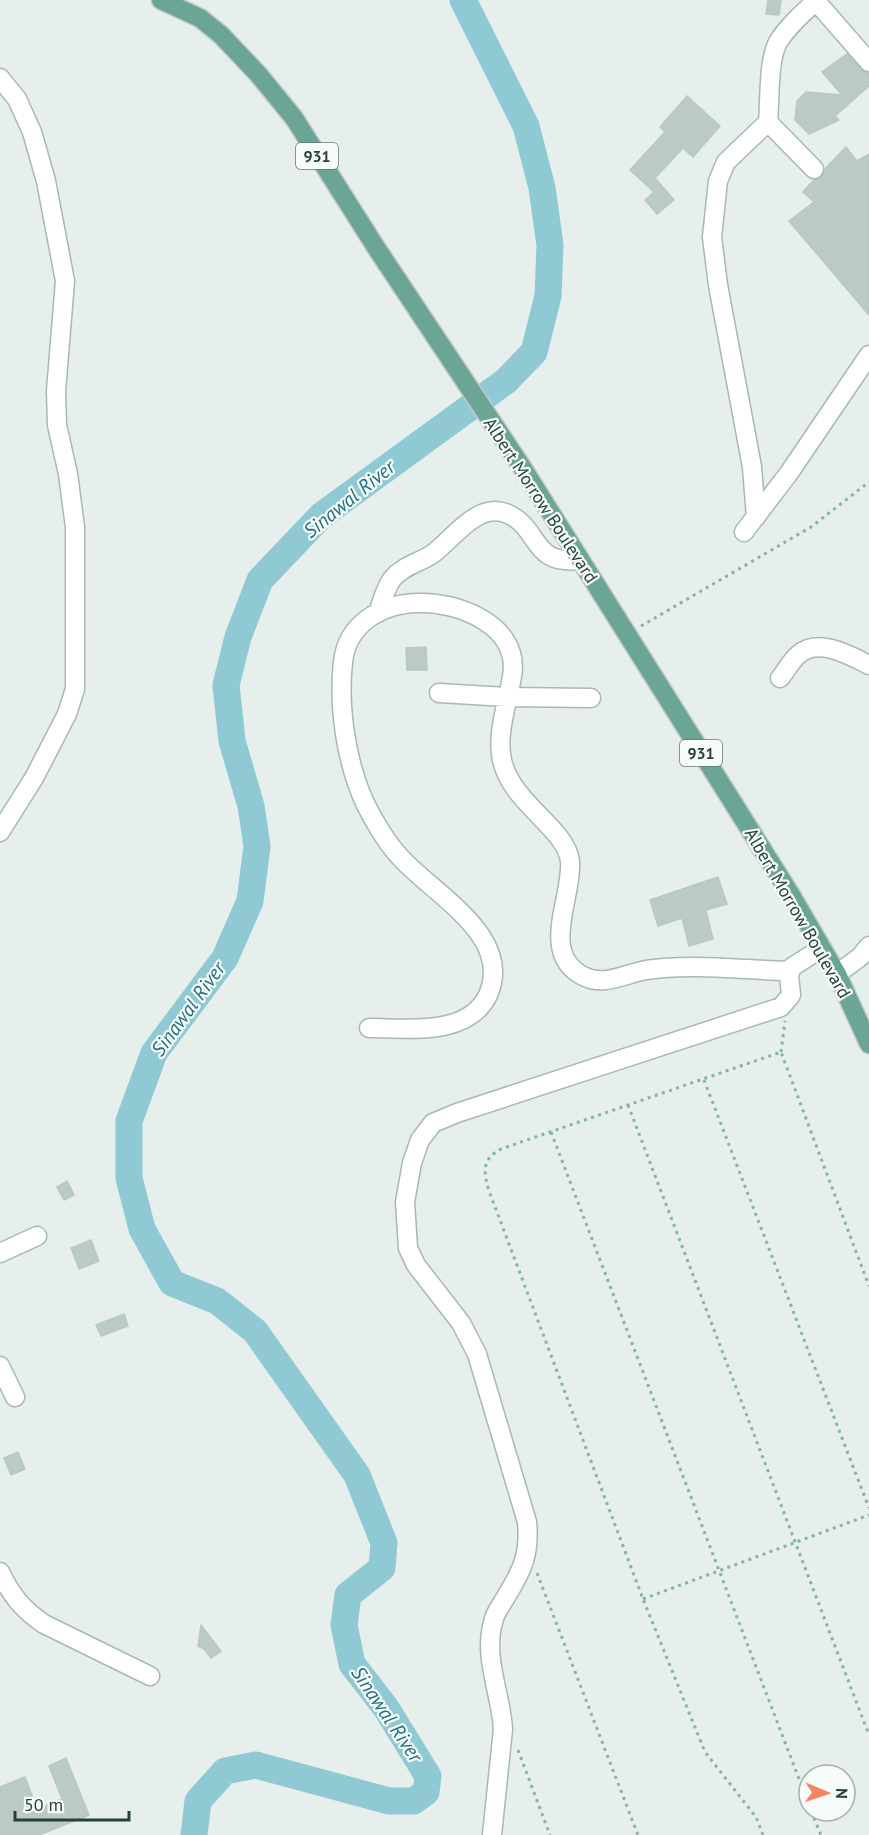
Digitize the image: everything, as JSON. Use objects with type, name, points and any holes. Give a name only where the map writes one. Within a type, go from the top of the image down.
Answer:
[{"type":"main road","name":"Albert Morrow Boulevard","points":[[161,0],[200,18],[220,35],[258,74],[294,118],[522,466],[822,948],[837,974],[869,1044]]},
{"type":"street","points":[[756,517],[752,466],[718,285],[712,237],[718,181],[726,162],[768,122],[772,70],[777,45],[788,29],[816,0],[869,62]]},
{"type":"street","points":[[0,78],[17,99],[32,132],[46,181],[64,281],[56,391],[57,425],[68,474],[75,527],[75,689],[67,714],[34,778],[0,832]]},
{"type":"street","points":[[768,122],[814,169]]},
{"type":"street","points":[[744,532],[789,473],[869,355]]},
{"type":"street","points":[[378,613],[393,578],[408,565],[441,548],[467,520],[487,514],[506,513],[519,520],[542,551],[554,559],[580,560]]},
{"type":"street","points":[[369,1028],[447,1026],[472,1014],[486,999],[494,977],[492,952],[481,933],[398,855],[364,802],[351,759],[343,708],[342,672],[345,646],[359,624],[378,613],[402,604],[420,603],[470,613],[487,621],[506,641],[513,659],[513,674],[507,698],[501,757],[510,783],[531,810],[555,831],[570,858],[568,891],[559,934],[561,950],[573,969],[597,981],[619,979],[645,970],[692,968],[789,971]]},
{"type":"street","points":[[780,678],[798,654],[822,648],[841,651],[869,665]]},
{"type":"street","points":[[439,693],[507,698],[591,698]]},
{"type":"street","points":[[837,974],[860,957],[869,946]]},
{"type":"street","points":[[492,1835],[503,1729],[502,1713],[492,1676],[490,1641],[494,1618],[525,1561],[530,1544],[527,1522],[477,1354],[461,1323],[433,1288],[408,1248],[405,1202],[412,1163],[420,1140],[433,1123],[457,1113],[786,1004],[791,995],[789,971],[795,964],[822,948]]},
{"type":"street","points":[[0,1253],[37,1236]]},
{"type":"street","points":[[0,1366],[15,1397]]},
{"type":"street","points":[[0,1572],[10,1593],[27,1612],[44,1624],[150,1676]]},
{"type":"path","points":[[626,634],[811,527],[869,482]]},
{"type":"path","points":[[786,1004],[781,1052],[869,1286]]},
{"type":"path","points":[[763,1835],[756,1817],[705,1752],[644,1599],[484,1177],[485,1162],[492,1154],[781,1052]]},
{"type":"path","points":[[704,1080],[869,1508]]},
{"type":"path","points":[[628,1105],[869,1735]]},
{"type":"path","points":[[551,1132],[797,1773]]},
{"type":"path","points":[[644,1599],[869,1515]]},
{"type":"path","points":[[530,1544],[538,1577],[638,1835]]},
{"type":"path","points":[[515,1740],[550,1835]]},
{"type":"building","points":[[768,0],[781,0],[779,15],[766,14]]},
{"type":"building","points":[[847,54],[861,70],[869,73],[869,86],[835,116],[839,120],[809,134],[795,120],[797,101],[806,92],[842,95],[822,72]]},
{"type":"building","points":[[687,96],[720,126],[693,157],[683,148],[655,178],[674,200],[657,214],[645,200],[654,192],[630,170],[665,132],[660,127]]},
{"type":"building","points":[[846,147],[857,161],[869,154],[869,315],[789,221],[814,202],[803,192],[814,180],[822,177],[825,169]]},
{"type":"building","points":[[426,647],[427,670],[407,670],[406,648]]},
{"type":"building","points":[[718,877],[727,904],[706,910],[713,939],[689,946],[682,918],[658,926],[650,900]]},
{"type":"building","points":[[67,1181],[74,1195],[64,1200],[57,1187]]},
{"type":"building","points":[[91,1240],[99,1261],[79,1269],[71,1248]]},
{"type":"building","points":[[124,1314],[128,1326],[101,1336],[96,1325]]},
{"type":"building","points":[[18,1452],[25,1469],[11,1475],[4,1458]]},
{"type":"building","points":[[201,1625],[221,1651],[211,1658],[204,1649],[198,1646]]},
{"type":"building","points":[[66,1758],[89,1815],[39,1835],[0,1835],[0,1787],[25,1777],[37,1809],[62,1799],[49,1766]]},
{"type":"waterway","name":"Sinawal River","points":[[194,1835],[198,1801],[225,1771],[256,1765],[389,1801],[414,1801],[426,1792],[428,1776],[386,1708],[352,1664],[344,1625],[348,1595],[382,1568],[384,1543],[357,1475],[255,1331],[217,1301],[172,1283],[142,1229],[129,1178],[129,1121],[154,1053],[225,958],[250,901],[257,846],[251,806],[232,741],[226,685],[238,637],[260,580],[321,516],[506,381],[534,352],[548,296],[550,245],[542,188],[526,126],[463,0]]}]
